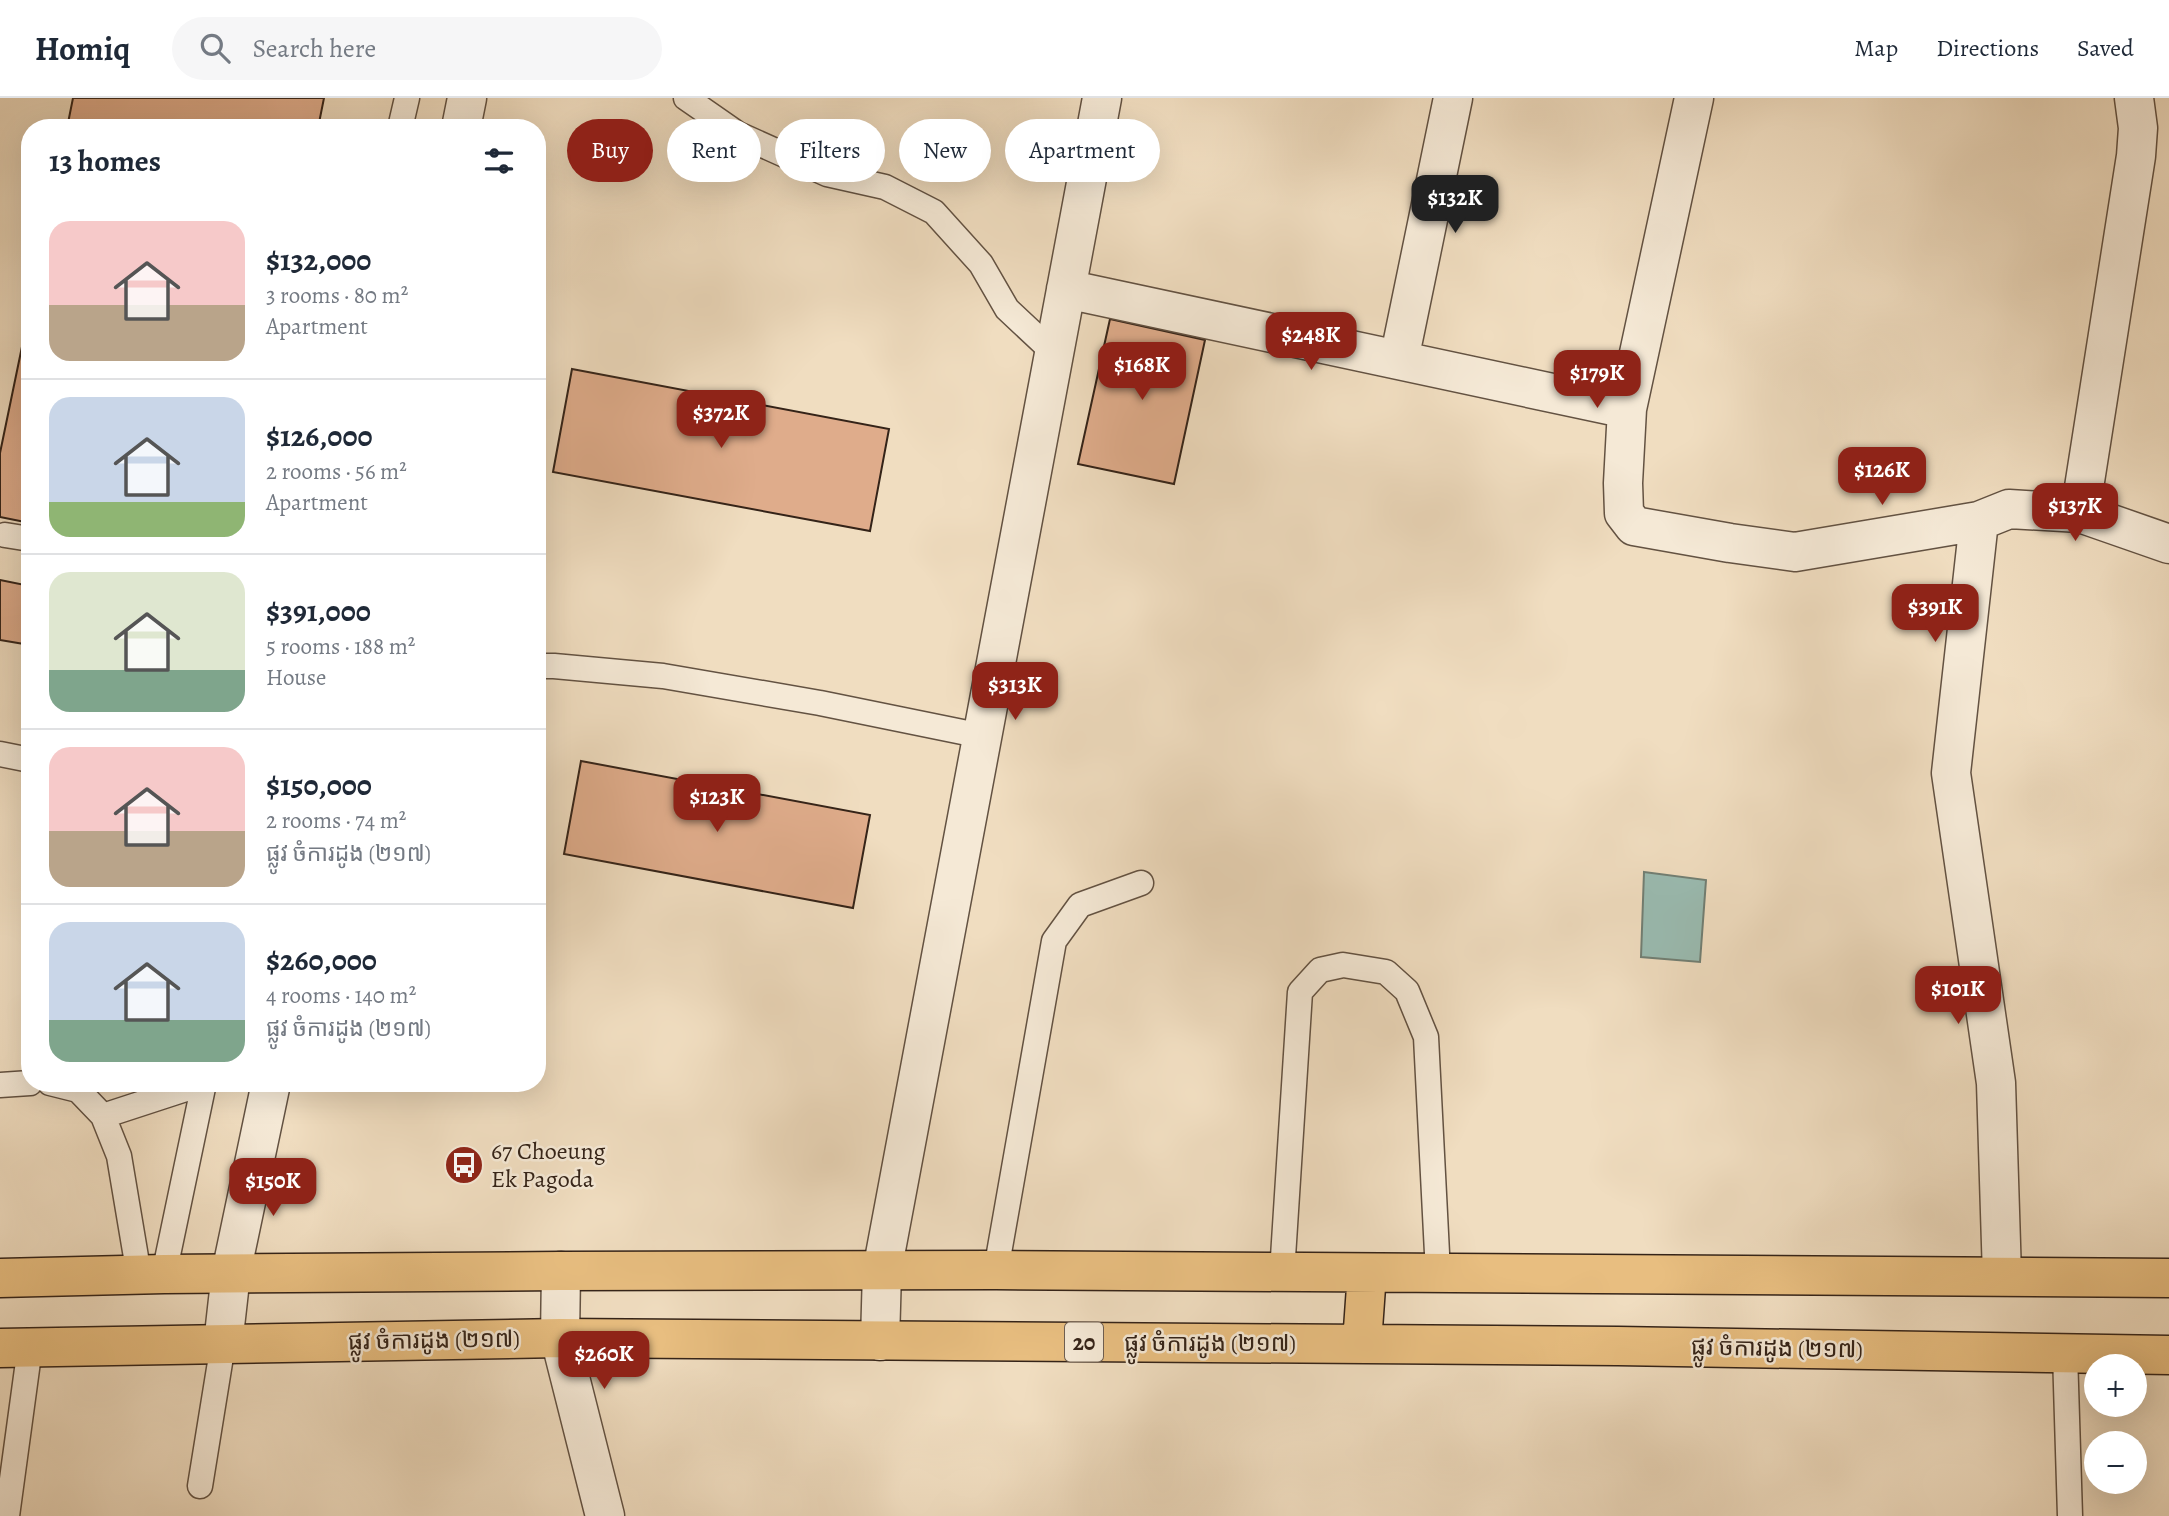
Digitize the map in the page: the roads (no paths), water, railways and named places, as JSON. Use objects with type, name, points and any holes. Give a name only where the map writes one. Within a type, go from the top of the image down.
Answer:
[{"type":"main road","points":[[0,1278],[231,1273],[996,1270],[2169,1278]]},
{"type":"main road","points":[[1362,1343],[1367,1273]]},
{"type":"main road","name":"ផ្លូវ ចំការដូង (២១៧)","points":[[15,1348],[560,1338],[1362,1343],[2169,1354]]},
{"type":"street","points":[[463,119],[467,98]]},
{"type":"street","points":[[880,1340],[881,1271],[1102,98]]},
{"type":"street","points":[[1399,360],[1453,98]]},
{"type":"street","points":[[1694,98],[1627,409],[1624,513],[1634,526],[1795,552],[1979,520],[2009,509],[2080,513],[2169,544]]},
{"type":"street","points":[[2080,513],[2136,156],[2138,128],[2134,98]]},
{"type":"street","points":[[1066,289],[1627,409]]},
{"type":"street","points":[[1979,520],[1951,774],[1996,1083],[2002,1276]]},
{"type":"street","points":[[223,1344],[231,1273],[269,1092]]},
{"type":"street","points":[[561,1271],[560,1338],[605,1516]]},
{"type":"lane","points":[[402,119],[407,98]]},
{"type":"lane","points":[[686,98],[738,134],[827,174],[885,187],[934,212],[981,264],[1007,309],[1054,353]]},
{"type":"lane","points":[[5,535],[21,538]]},
{"type":"lane","points":[[546,666],[663,676],[820,703],[982,736]]},
{"type":"lane","points":[[0,754],[21,758]]},
{"type":"lane","points":[[996,1270],[1054,941],[1080,905],[1141,883]]},
{"type":"lane","points":[[1282,1273],[1300,992],[1320,970],[1343,965],[1385,971],[1406,991],[1426,1037],[1438,1273]]},
{"type":"lane","points":[[0,1085],[21,1084]]},
{"type":"lane","points":[[80,1092],[103,1116],[118,1156],[152,1274]]},
{"type":"lane","points":[[103,1116],[176,1092]]},
{"type":"lane","points":[[152,1274],[202,1092]]},
{"type":"lane","points":[[200,1486],[223,1344]]},
{"type":"lane","points":[[7,1516],[15,1348]]},
{"type":"lane","points":[[2065,1353],[2070,1516]]},
{"type":"water","points":[[1644,872],[1706,880],[1700,962],[1641,957]]},
{"type":"place","name":"67 Choeung Ek Pagoda","points":[[464,1165]]}]
